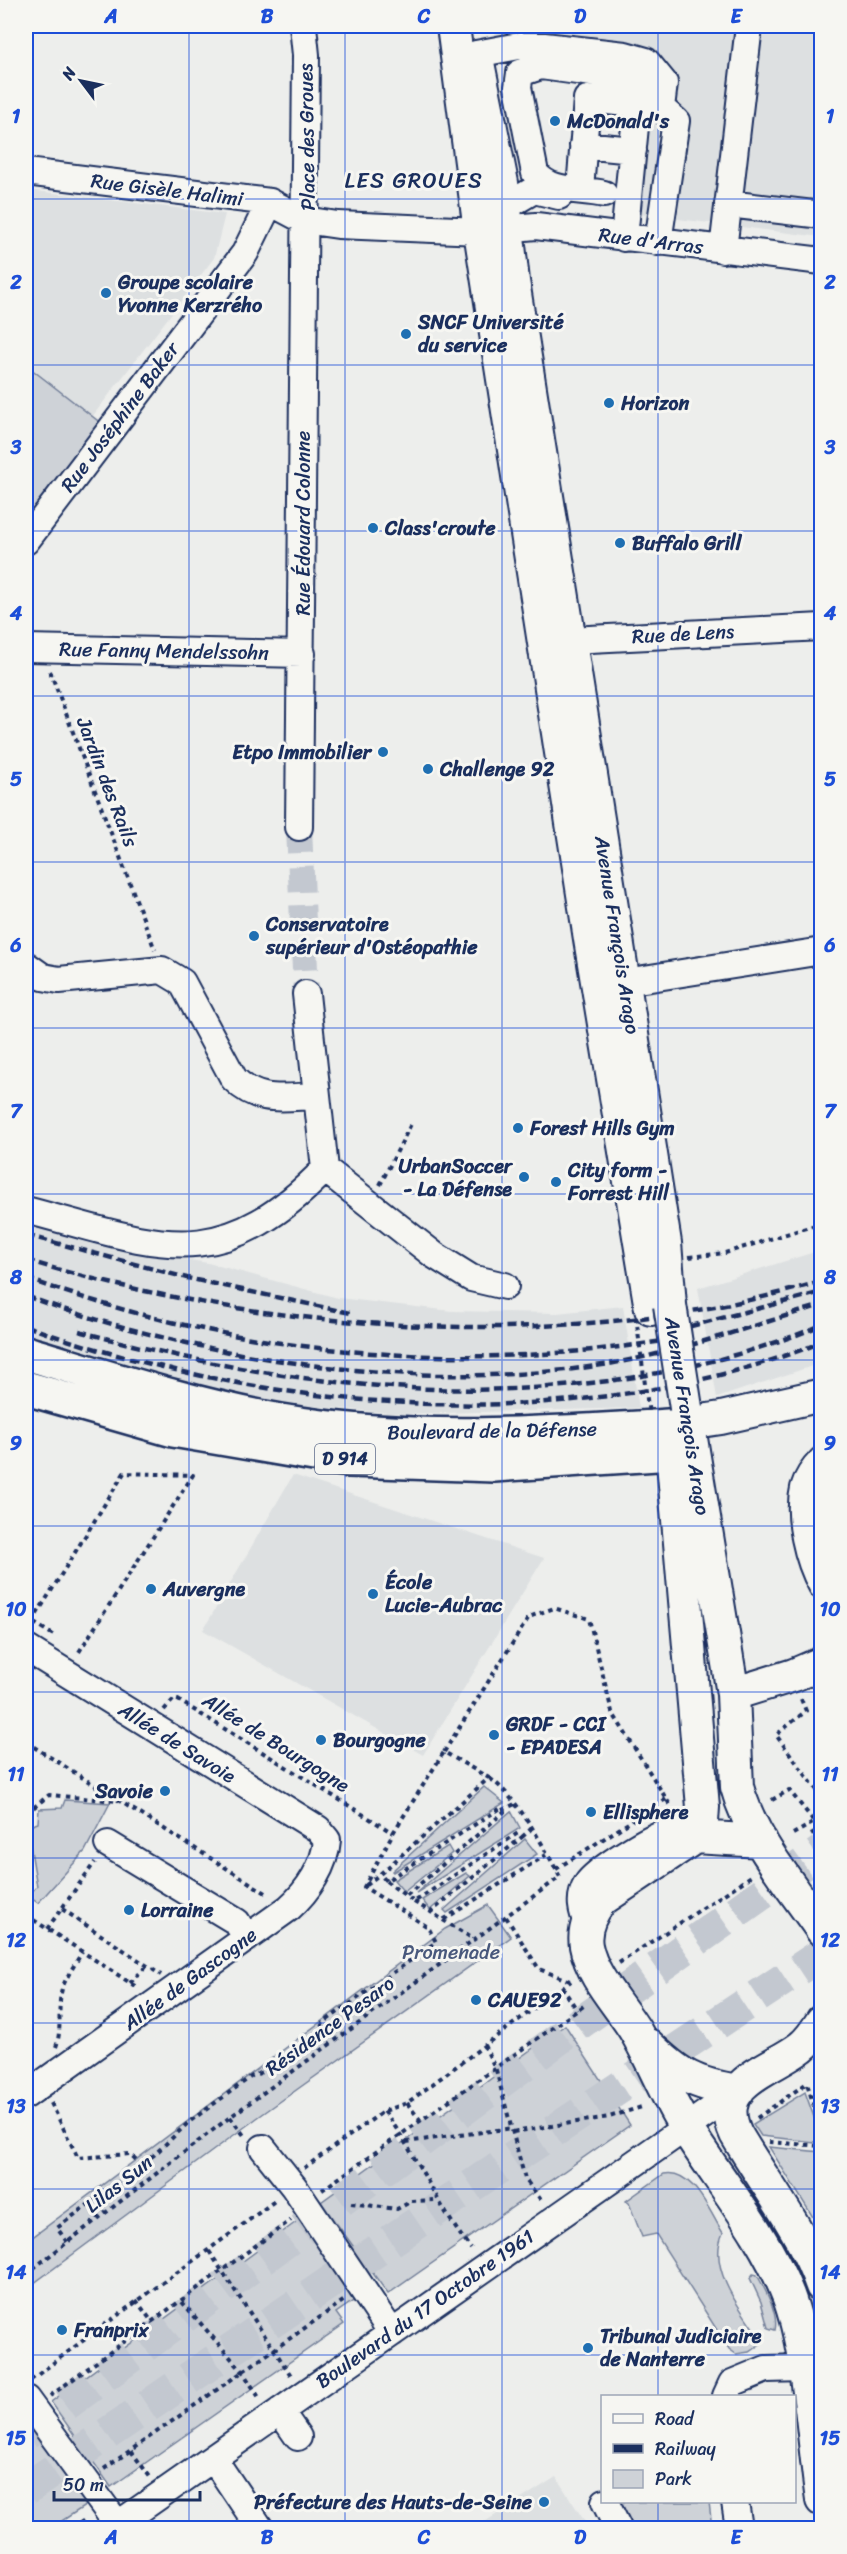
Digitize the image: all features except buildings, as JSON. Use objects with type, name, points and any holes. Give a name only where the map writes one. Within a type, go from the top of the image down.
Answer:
[{"type":"highway","name":"Boulevard de la Défense","points":[[26,1353],[208,1405],[282,1421],[327,1427],[451,1435],[526,1434],[672,1423]]},
{"type":"highway","name":"Boulevard de la Défense","points":[[26,1388],[173,1430],[349,1460],[494,1465],[672,1423]]},
{"type":"main road","name":"Avenue François Arago","points":[[453,26],[498,223]]},
{"type":"main road","name":"Avenue François Arago","points":[[474,40],[557,641],[593,963],[672,1423],[733,1694],[737,1787],[741,1801],[761,1841],[822,1929]]},
{"type":"main road","name":"Avenue François Arago","points":[[557,641],[625,982],[665,1243],[652,1311]]},
{"type":"main road","name":"Boulevard de la Défense","points":[[672,1423],[822,1395]]},
{"type":"main road","name":"Avenue François Arago","points":[[672,1423],[703,1807],[702,1822],[697,1834]]},
{"type":"main road","points":[[733,1694],[794,1676],[822,1663]]},
{"type":"main road","points":[[761,1841],[697,1834],[601,1900],[592,1912],[586,1944],[591,1962],[636,2033],[686,2127],[780,2276],[813,2366],[822,2500]]},
{"type":"main road","points":[[822,2021],[812,2042],[755,2074],[738,2091],[731,2108],[732,2126],[800,2240],[822,2286]]},
{"type":"main road","points":[[636,2033],[686,2077],[701,2085],[738,2091]]},
{"type":"street","name":"Place des Groues","points":[[303,26],[306,55],[304,220],[338,225],[498,223]]},
{"type":"street","points":[[723,250],[748,26]]},
{"type":"street","points":[[474,40],[625,55],[646,61],[664,83],[661,108],[676,121],[658,242]]},
{"type":"street","points":[[541,66],[631,79],[639,86],[633,150],[620,237],[618,199],[550,184],[540,180],[535,173],[518,87],[520,73],[541,66]]},
{"type":"street","points":[[592,192],[583,145],[586,99],[637,104]]},
{"type":"street","points":[[583,145],[633,150]]},
{"type":"street","name":"Rue Gisèle Halimi","points":[[26,172],[270,202],[304,220]]},
{"type":"street","points":[[498,223],[534,190],[567,197],[592,192]]},
{"type":"street","name":"Rue Joséphine Baker","points":[[26,541],[245,253],[270,202]]},
{"type":"street","points":[[728,204],[822,215]]},
{"type":"street","name":"Rue Édouard Colonne","points":[[299,827],[304,220]]},
{"type":"street","name":"Rue d'Arras","points":[[498,223],[822,261]]},
{"type":"street","name":"Rue de Lens","points":[[557,641],[822,627]]},
{"type":"street","name":"Rue Fanny Mendelssohn","points":[[33,648],[302,654]]},
{"type":"street","points":[[625,982],[822,951]]},
{"type":"street","points":[[26,965],[43,977],[59,980],[162,970],[182,982],[234,1079],[246,1092],[266,1098],[316,1096]]},
{"type":"street","points":[[306,994],[325,1169],[434,1255],[471,1278],[505,1286]]},
{"type":"street","points":[[26,1210],[138,1239],[181,1245],[208,1243],[233,1236],[275,1214],[296,1198],[325,1169]]},
{"type":"street","points":[[822,1460],[804,1488],[803,1507],[811,1556],[822,1586]]},
{"type":"street","name":"Allée de Savoie","points":[[26,1648],[150,1727],[318,1829],[327,1840]]},
{"type":"street","name":"Allée de Gascogne","points":[[26,2095],[289,1908],[312,1880],[326,1856],[327,1840]]},
{"type":"street","points":[[108,1844],[237,1922],[246,1938]]},
{"type":"street","name":"Boulevard du 17 Octobre 1961","points":[[116,2527],[213,2458],[268,2411],[392,2333],[738,2091]]},
{"type":"street","points":[[256,2146],[308,2208],[392,2333]]},
{"type":"street","points":[[727,2395],[732,2383],[766,2369],[813,2366]]},
{"type":"street","points":[[29,2404],[116,2527]]},
{"type":"street","points":[[268,2411],[291,2442]]},
{"type":"street","points":[[213,2458],[260,2529]]},
{"type":"street","points":[[605,2503],[618,2529]]},
{"type":"street","points":[[735,2503],[739,2529]]},
{"type":"path","name":"Jardin des Rails","points":[[26,603],[33,648],[162,970]]},
{"type":"path","points":[[388,1173],[411,1124]]},
{"type":"path","points":[[680,1258],[725,1253],[822,1223]]},
{"type":"path","points":[[652,1311],[672,1423]]},
{"type":"path","points":[[32,1622],[124,1473],[193,1475],[65,1673]]},
{"type":"path","points":[[364,1887],[393,1833],[529,1617],[554,1608],[589,1619],[612,1712],[672,1808]]},
{"type":"path","points":[[26,1618],[56,1636]]},
{"type":"path","points":[[798,1692],[806,1711],[776,1735],[822,1797]]},
{"type":"path","name":"Allée de Bourgogne","points":[[150,1727],[174,1699],[178,1700],[393,1833]]},
{"type":"path","points":[[26,1742],[289,1908]]},
{"type":"path","points":[[443,1920],[546,1855],[516,1804],[502,1786],[444,1752]]},
{"type":"path","points":[[364,1887],[489,1778]]},
{"type":"path","points":[[772,1800],[789,1790],[822,1831]]},
{"type":"path","points":[[26,1824],[33,1808],[49,1795],[120,1801]]},
{"type":"path","points":[[386,1881],[502,1810],[516,1804]]},
{"type":"path","points":[[406,1896],[504,1812],[502,1810]]},
{"type":"path","points":[[793,1834],[822,1818]]},
{"type":"path","points":[[431,1912],[531,1829]]},
{"type":"path","points":[[414,1902],[518,1833],[522,1837]]},
{"type":"path","points":[[816,1843],[822,1840]]},
{"type":"path","points":[[47,1929],[108,1844]]},
{"type":"path","name":"Résidence Pesaro","points":[[230,2117],[560,1877],[546,1855]]},
{"type":"path","points":[[380,1874],[414,1902],[475,1940]]},
{"type":"path","points":[[611,1968],[754,1874]]},
{"type":"path","points":[[67,2242],[57,2228],[141,2164],[198,2116],[252,2076],[266,2071],[318,2033],[323,2023],[436,1942],[428,1927],[364,1887]]},
{"type":"path","points":[[62,1909],[147,1966],[169,1994]]},
{"type":"path","points":[[26,1915],[130,1983],[169,1994]]},
{"type":"path","points":[[506,1917],[539,1969],[571,1981]]},
{"type":"path","points":[[54,2054],[60,2036],[63,1986],[82,1952]]},
{"type":"path","points":[[130,1983],[147,1966]]},
{"type":"path","points":[[562,1987],[577,2010]]},
{"type":"path","points":[[29,2404],[153,2323],[308,2208],[318,2193],[496,2070],[585,2005]]},
{"type":"path","points":[[484,2045],[496,2070],[525,2179],[541,2200]]},
{"type":"path","points":[[749,2123],[807,2083],[822,2133]]},
{"type":"path","points":[[407,2103],[421,2121]]},
{"type":"path","points":[[406,2142],[609,2117],[646,2105]]},
{"type":"path","points":[[384,2111],[402,2135],[454,2228],[471,2249]]},
{"type":"path","points":[[55,2112],[78,2158],[130,2154],[141,2164]]},
{"type":"path","points":[[230,2117],[256,2146]]},
{"type":"path","name":"Lilas Sun","points":[[26,2274],[230,2117]]},
{"type":"path","points":[[760,2142],[822,2146]]},
{"type":"path","points":[[351,2203],[397,2209],[412,2201],[437,2200]]},
{"type":"path","points":[[209,2251],[292,2377]]},
{"type":"path","points":[[102,2470],[244,2373],[349,2297]]},
{"type":"path","points":[[136,2300],[153,2323]]},
{"type":"path","points":[[182,2302],[244,2373],[268,2411]]},
{"type":"path","points":[[131,2451],[150,2476]]},
{"type":"shaded area","points":[[494,26],[821,26],[821,237],[631,213],[648,78],[538,58],[500,65]]},
{"type":"shaded area","name":"Groupe scolaire Yvonne Kerzrého","points":[[28,190],[225,214],[214,258],[92,417],[26,365]]},
{"type":"shaded area","points":[[26,1216],[134,1251],[208,1263],[338,1298],[452,1311],[557,1313],[623,1306],[639,1408],[402,1414],[295,1405],[198,1385],[62,1350],[26,1336]]},
{"type":"shaded area","points":[[821,1250],[821,1363],[717,1398],[698,1288]]},
{"type":"shaded area","name":"École Lucie-Aubrac","points":[[293,1475],[544,1558],[423,1755],[203,1630]]},
{"type":"shaded area","name":"Préfecture des Hauts-de-Seine","points":[[556,2477],[589,2528],[475,2528]]},
{"type":"green space","points":[[26,365],[102,424],[31,517],[26,502]]},
{"type":"green space","points":[[484,1787],[504,1803],[392,1871]]},
{"type":"green space","points":[[65,1800],[110,1803],[85,1851],[38,1903],[28,1896],[37,1886],[27,1827],[38,1823],[39,1809],[62,1808]]},
{"type":"green space","points":[[511,1811],[520,1828],[416,1893]]},
{"type":"green space","points":[[525,1839],[537,1854],[447,1913],[444,1910]]},
{"type":"green space","points":[[448,1846],[452,1853],[404,1892],[394,1880]]},
{"type":"green space","points":[[466,1873],[470,1876],[430,1910],[422,1900]]},
{"type":"green space","name":"Promenade","points":[[488,1905],[511,1937],[257,2118],[26,2289],[26,2242],[445,1929]]},
{"type":"green space","points":[[565,2025],[630,2125],[388,2294],[321,2202]]},
{"type":"green space","points":[[805,2092],[820,2134],[815,2142],[761,2136],[753,2124]]},
{"type":"green space","points":[[769,2147],[821,2152],[821,2230]]},
{"type":"green space","points":[[735,2154],[811,2284],[821,2332],[817,2333],[813,2322],[806,2324],[721,2163]]},
{"type":"green space","points":[[664,2174],[674,2174],[684,2178],[692,2185],[700,2194],[723,2233],[719,2247],[719,2261],[723,2276],[737,2304],[763,2342],[749,2352],[736,2354],[729,2349],[656,2234],[642,2237],[629,2203],[626,2201]]},
{"type":"green space","points":[[299,2220],[356,2299],[336,2313],[344,2324],[111,2487],[51,2402]]},
{"type":"green space","points":[[753,2274],[757,2275],[771,2302],[776,2324],[775,2330],[768,2328],[761,2302],[750,2278]]},
{"type":"green space","points":[[28,2419],[88,2504],[51,2528],[26,2528],[26,2421]]},
{"type":"green space","points":[[620,2503],[709,2503],[712,2528],[627,2528],[620,2512]]},
{"type":"tunnel","points":[[299,827],[306,994]]},
{"type":"tunnel","points":[[26,2434],[580,2023],[822,1851]]},
{"type":"tunnel","points":[[26,2489],[492,2172],[822,1954]]},
{"type":"railway","points":[[26,1235],[187,1278],[350,1313]]},
{"type":"railway","points":[[26,1260],[119,1285],[217,1305],[319,1319],[423,1326],[527,1326],[630,1319],[728,1304],[822,1281]]},
{"type":"railway","points":[[26,1278],[106,1305],[187,1326],[270,1341],[352,1351],[436,1356],[519,1355],[603,1349],[687,1337]]},
{"type":"railway","points":[[664,1333],[822,1292]]},
{"type":"railway","points":[[26,1296],[95,1319],[168,1339],[244,1355],[322,1366],[400,1373],[477,1375],[553,1371],[650,1356],[822,1305]]},
{"type":"railway","points":[[79,1331],[170,1354],[263,1372],[357,1384],[452,1390],[546,1387],[639,1376],[732,1356],[822,1325]]},
{"type":"railway","points":[[26,1326],[120,1356],[219,1379],[321,1396],[424,1404],[527,1403],[628,1393],[727,1373],[822,1342]]},
{"type":"place","name":"McDonald's","points":[[555,121]]},
{"type":"place","name":"Groupe scolaire Yvonne Kerzrého","points":[[106,293]]},
{"type":"place","name":"SNCF Université du service","points":[[406,334]]},
{"type":"place","name":"Horizon","points":[[609,403]]},
{"type":"place","name":"Class'croute","points":[[373,528]]},
{"type":"place","name":"Buffalo Grill","points":[[620,543]]},
{"type":"place","name":"Etpo Immobilier","points":[[383,752]]},
{"type":"place","name":"Challenge 92","points":[[428,769]]},
{"type":"place","name":"Conservatoire supérieur d'Ostéopathie","points":[[254,936]]},
{"type":"place","name":"Forest Hills Gym","points":[[518,1128]]},
{"type":"place","name":"UrbanSoccer - La Défense","points":[[524,1177]]},
{"type":"place","name":"City form - Forrest Hill","points":[[556,1182]]},
{"type":"place","name":"Auvergne","points":[[151,1589]]},
{"type":"place","name":"École Lucie-Aubrac","points":[[373,1594]]},
{"type":"place","name":"GRDF - CCI - EPADESA","points":[[494,1735]]},
{"type":"place","name":"Bourgogne","points":[[321,1740]]},
{"type":"place","name":"Savoie","points":[[165,1791]]},
{"type":"place","name":"Ellisphere","points":[[591,1812]]},
{"type":"place","name":"Lorraine","points":[[129,1910]]},
{"type":"place","name":"CAUE92","points":[[476,2000]]},
{"type":"place","name":"Franprix","points":[[62,2330]]},
{"type":"place","name":"Tribunal Judiciaire de Nanterre","points":[[588,2348]]},
{"type":"place","name":"Préfecture des Hauts-de-Seine","points":[[544,2502]]},
{"type":"district","name":"LES GROUES","points":[[414,180]]}]
